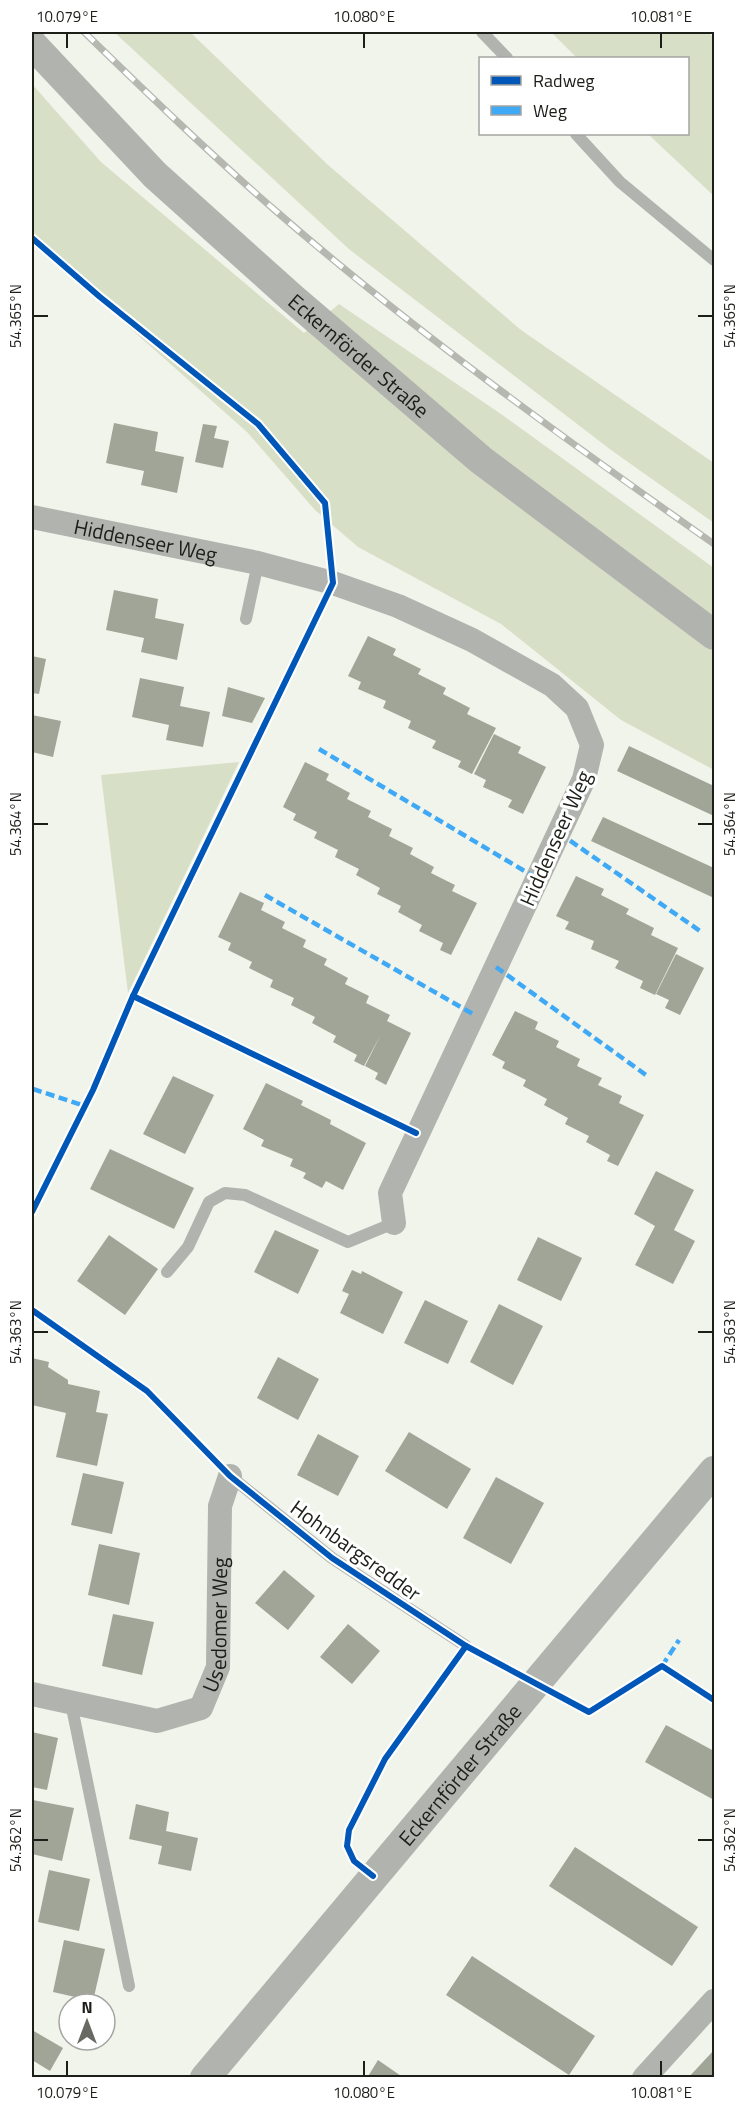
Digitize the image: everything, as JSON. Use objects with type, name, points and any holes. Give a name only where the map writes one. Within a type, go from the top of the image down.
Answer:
[{"type":"street","name":"Eckernförder Straße","points":[[32,44],[155,175],[292,298],[481,460],[714,635]]},
{"type":"street","name":"Hiddenseer Weg","points":[[32,517],[258,563],[333,583],[398,606],[472,640],[552,685],[578,708],[592,745],[584,779],[390,1193],[394,1223]]},
{"type":"street","name":"Eckernförder Straße","points":[[205,2078],[714,1471]]},
{"type":"street","name":"Usedomer Weg","points":[[32,1695],[157,1721],[201,1708],[218,1667],[220,1506],[230,1476]]},
{"type":"street","points":[[644,2078],[714,2001]]},
{"type":"lane","points":[[482,32],[506,57]]},
{"type":"lane","points":[[577,135],[620,182],[714,260]]},
{"type":"lane","points":[[246,619],[258,563]]},
{"type":"lane","points":[[167,1272],[188,1247],[209,1202],[225,1193],[245,1195],[348,1242],[394,1223]]},
{"type":"lane","name":"Hohnbargsredder","points":[[230,1476],[332,1558],[466,1646]]},
{"type":"lane","points":[[71,1703],[129,1986]]},
{"type":"green space","points":[[114,32],[190,32],[328,165],[521,330],[714,463],[714,523],[611,450],[350,250]]},
{"type":"green space","points":[[551,32],[708,32],[714,38],[714,196],[649,135],[689,135],[689,57],[576,57]]},
{"type":"green space","points":[[32,84],[101,162],[304,333],[339,304],[501,414],[714,568],[714,770],[621,720],[501,624],[358,547],[315,510],[247,432],[32,241]]},
{"type":"green space","points":[[239,762],[128,993],[101,775]]},
{"type":"building","points":[[114,423],[158,432],[155,451],[184,457],[177,493],[141,485],[144,471],[106,463]]},
{"type":"building","points":[[203,424],[217,426],[214,438],[229,441],[223,468],[195,462]]},
{"type":"building","points":[[114,590],[158,599],[155,618],[184,624],[177,660],[141,652],[144,638],[106,630]]},
{"type":"building","points":[[368,636],[396,649],[393,655],[421,669],[418,674],[446,688],[443,694],[470,708],[467,714],[496,728],[472,774],[458,767],[461,761],[432,748],[436,741],[408,728],[411,721],[383,708],[386,701],[358,689],[361,682],[348,676]]},
{"type":"building","points":[[32,656],[46,659],[39,694],[32,693]]},
{"type":"building","points":[[140,678],[184,687],[180,706],[210,712],[203,747],[166,740],[169,725],[132,717]]},
{"type":"building","points":[[228,687],[265,698],[252,723],[222,716]]},
{"type":"building","points":[[32,715],[61,721],[53,757],[32,752]]},
{"type":"building","points":[[494,734],[521,747],[518,753],[546,767],[523,814],[508,807],[512,800],[483,787],[486,780],[474,774]]},
{"type":"building","points":[[629,746],[714,786],[714,816],[617,771]]},
{"type":"building","points":[[305,762],[329,774],[326,780],[350,793],[347,799],[371,811],[368,817],[392,829],[389,836],[413,848],[410,854],[434,867],[431,873],[455,885],[452,891],[477,903],[451,955],[440,950],[443,943],[419,931],[422,925],[398,912],[401,906],[377,894],[380,888],[356,875],[359,869],[335,857],[338,850],[314,838],[317,832],[293,820],[296,814],[283,807]]},
{"type":"building","points":[[603,817],[714,868],[714,898],[591,841]]},
{"type":"building","points":[[576,876],[604,889],[601,895],[629,909],[626,914],[654,928],[651,935],[678,948],[655,995],[640,988],[643,981],[615,968],[619,961],[591,949],[594,941],[565,929],[569,922],[556,916]]},
{"type":"building","points":[[240,892],[264,903],[261,910],[285,922],[282,928],[306,940],[303,947],[327,959],[324,965],[348,978],[345,984],[369,996],[366,1003],[390,1015],[387,1021],[411,1033],[386,1085],[375,1079],[378,1073],[365,1066],[381,1034],[364,1066],[354,1061],[357,1055],[333,1042],[336,1036],[312,1023],[315,1017],[291,1005],[294,998],[270,987],[273,980],[249,968],[252,962],[228,950],[231,943],[218,937]]},
{"type":"building","points":[[676,954],[704,968],[680,1015],[665,1008],[669,1000],[656,994]]},
{"type":"building","points":[[515,1011],[538,1022],[535,1029],[559,1041],[556,1047],[580,1059],[577,1066],[602,1078],[598,1085],[622,1096],[619,1103],[644,1115],[618,1166],[607,1161],[610,1155],[586,1142],[589,1136],[565,1124],[568,1118],[544,1105],[547,1099],[523,1086],[526,1080],[502,1068],[505,1062],[492,1055]]},
{"type":"building","points":[[173,1076],[214,1095],[185,1154],[143,1134]]},
{"type":"building","points":[[266,1083],[303,1101],[301,1105],[331,1120],[330,1124],[366,1143],[343,1190],[326,1181],[322,1188],[303,1178],[306,1173],[290,1166],[293,1159],[261,1146],[264,1140],[243,1129]]},
{"type":"building","points":[[110,1149],[194,1188],[174,1229],[90,1189]]},
{"type":"building","points":[[656,1171],[694,1190],[674,1230],[695,1241],[673,1284],[635,1265],[655,1226],[634,1214]]},
{"type":"building","points":[[275,1230],[319,1250],[298,1294],[254,1272]]},
{"type":"building","points":[[109,1235],[158,1269],[125,1315],[77,1281]]},
{"type":"building","points":[[538,1237],[582,1258],[561,1301],[517,1280]]},
{"type":"building","points":[[352,1270],[361,1274],[362,1271],[403,1292],[383,1334],[340,1313],[349,1294],[342,1291]]},
{"type":"building","points":[[425,1300],[468,1321],[448,1364],[404,1343]]},
{"type":"building","points":[[499,1304],[543,1326],[513,1385],[470,1362]]},
{"type":"building","points":[[278,1357],[319,1379],[298,1420],[257,1398]]},
{"type":"building","points":[[32,1358],[49,1362],[48,1367],[68,1380],[68,1384],[100,1391],[96,1412],[108,1414],[97,1466],[56,1457],[66,1413],[32,1405]]},
{"type":"building","points":[[409,1432],[471,1469],[447,1509],[385,1471]]},
{"type":"building","points":[[318,1434],[359,1456],[338,1496],[297,1475]]},
{"type":"building","points":[[83,1473],[124,1482],[112,1534],[71,1525]]},
{"type":"building","points":[[496,1477],[544,1503],[511,1564],[463,1538]]},
{"type":"building","points":[[99,1544],[140,1553],[129,1605],[88,1595]]},
{"type":"building","points":[[284,1570],[315,1596],[288,1630],[255,1603]]},
{"type":"building","points":[[113,1614],[154,1622],[142,1675],[102,1666]]},
{"type":"building","points":[[348,1624],[380,1651],[352,1684],[320,1657]]},
{"type":"building","points":[[666,1725],[714,1751],[714,1800],[645,1762]]},
{"type":"building","points":[[32,1732],[58,1738],[47,1790],[32,1787]]},
{"type":"building","points":[[33,1800],[74,1808],[62,1861],[32,1854]]},
{"type":"building","points":[[136,1804],[169,1812],[166,1831],[198,1838],[191,1871],[158,1864],[162,1846],[129,1839]]},
{"type":"building","points":[[575,1847],[698,1927],[672,1966],[549,1886]]},
{"type":"building","points":[[49,1870],[90,1879],[79,1931],[38,1922]]},
{"type":"building","points":[[64,1940],[105,1949],[95,1992],[53,1992]]},
{"type":"building","points":[[472,1956],[595,2036],[569,2075],[446,1995]]},
{"type":"building","points":[[32,2030],[57,2045],[57,2052],[61,2052],[50,2071],[32,2060]]},
{"type":"building","points":[[714,2050],[714,2078],[688,2078]]},
{"type":"building","points":[[378,2060],[404,2078],[367,2078]]},
{"type":"railway","points":[[84,32],[252,190],[383,300],[547,424],[714,544]]},
{"type":"marked path","points":[[319,749],[538,879]]},
{"type":"marked path","points":[[559,833],[700,931]]},
{"type":"marked path","points":[[265,895],[473,1014]]},
{"type":"marked path","points":[[496,967],[646,1075]]},
{"type":"marked path","points":[[33,1089],[85,1106]]},
{"type":"marked path","points":[[662,1666],[679,1640]]},
{"type":"cycle path","points":[[32,238],[100,297],[258,424],[325,503],[333,583],[133,996],[93,1090],[32,1212]]},
{"type":"cycle path","points":[[133,996],[416,1133]]},
{"type":"cycle path","points":[[32,1310],[147,1391],[230,1476],[332,1558],[466,1646],[589,1712],[662,1666],[714,1700]]},
{"type":"cycle path","points":[[373,1876],[354,1861],[347,1846],[349,1830],[385,1759],[466,1646]]}]
